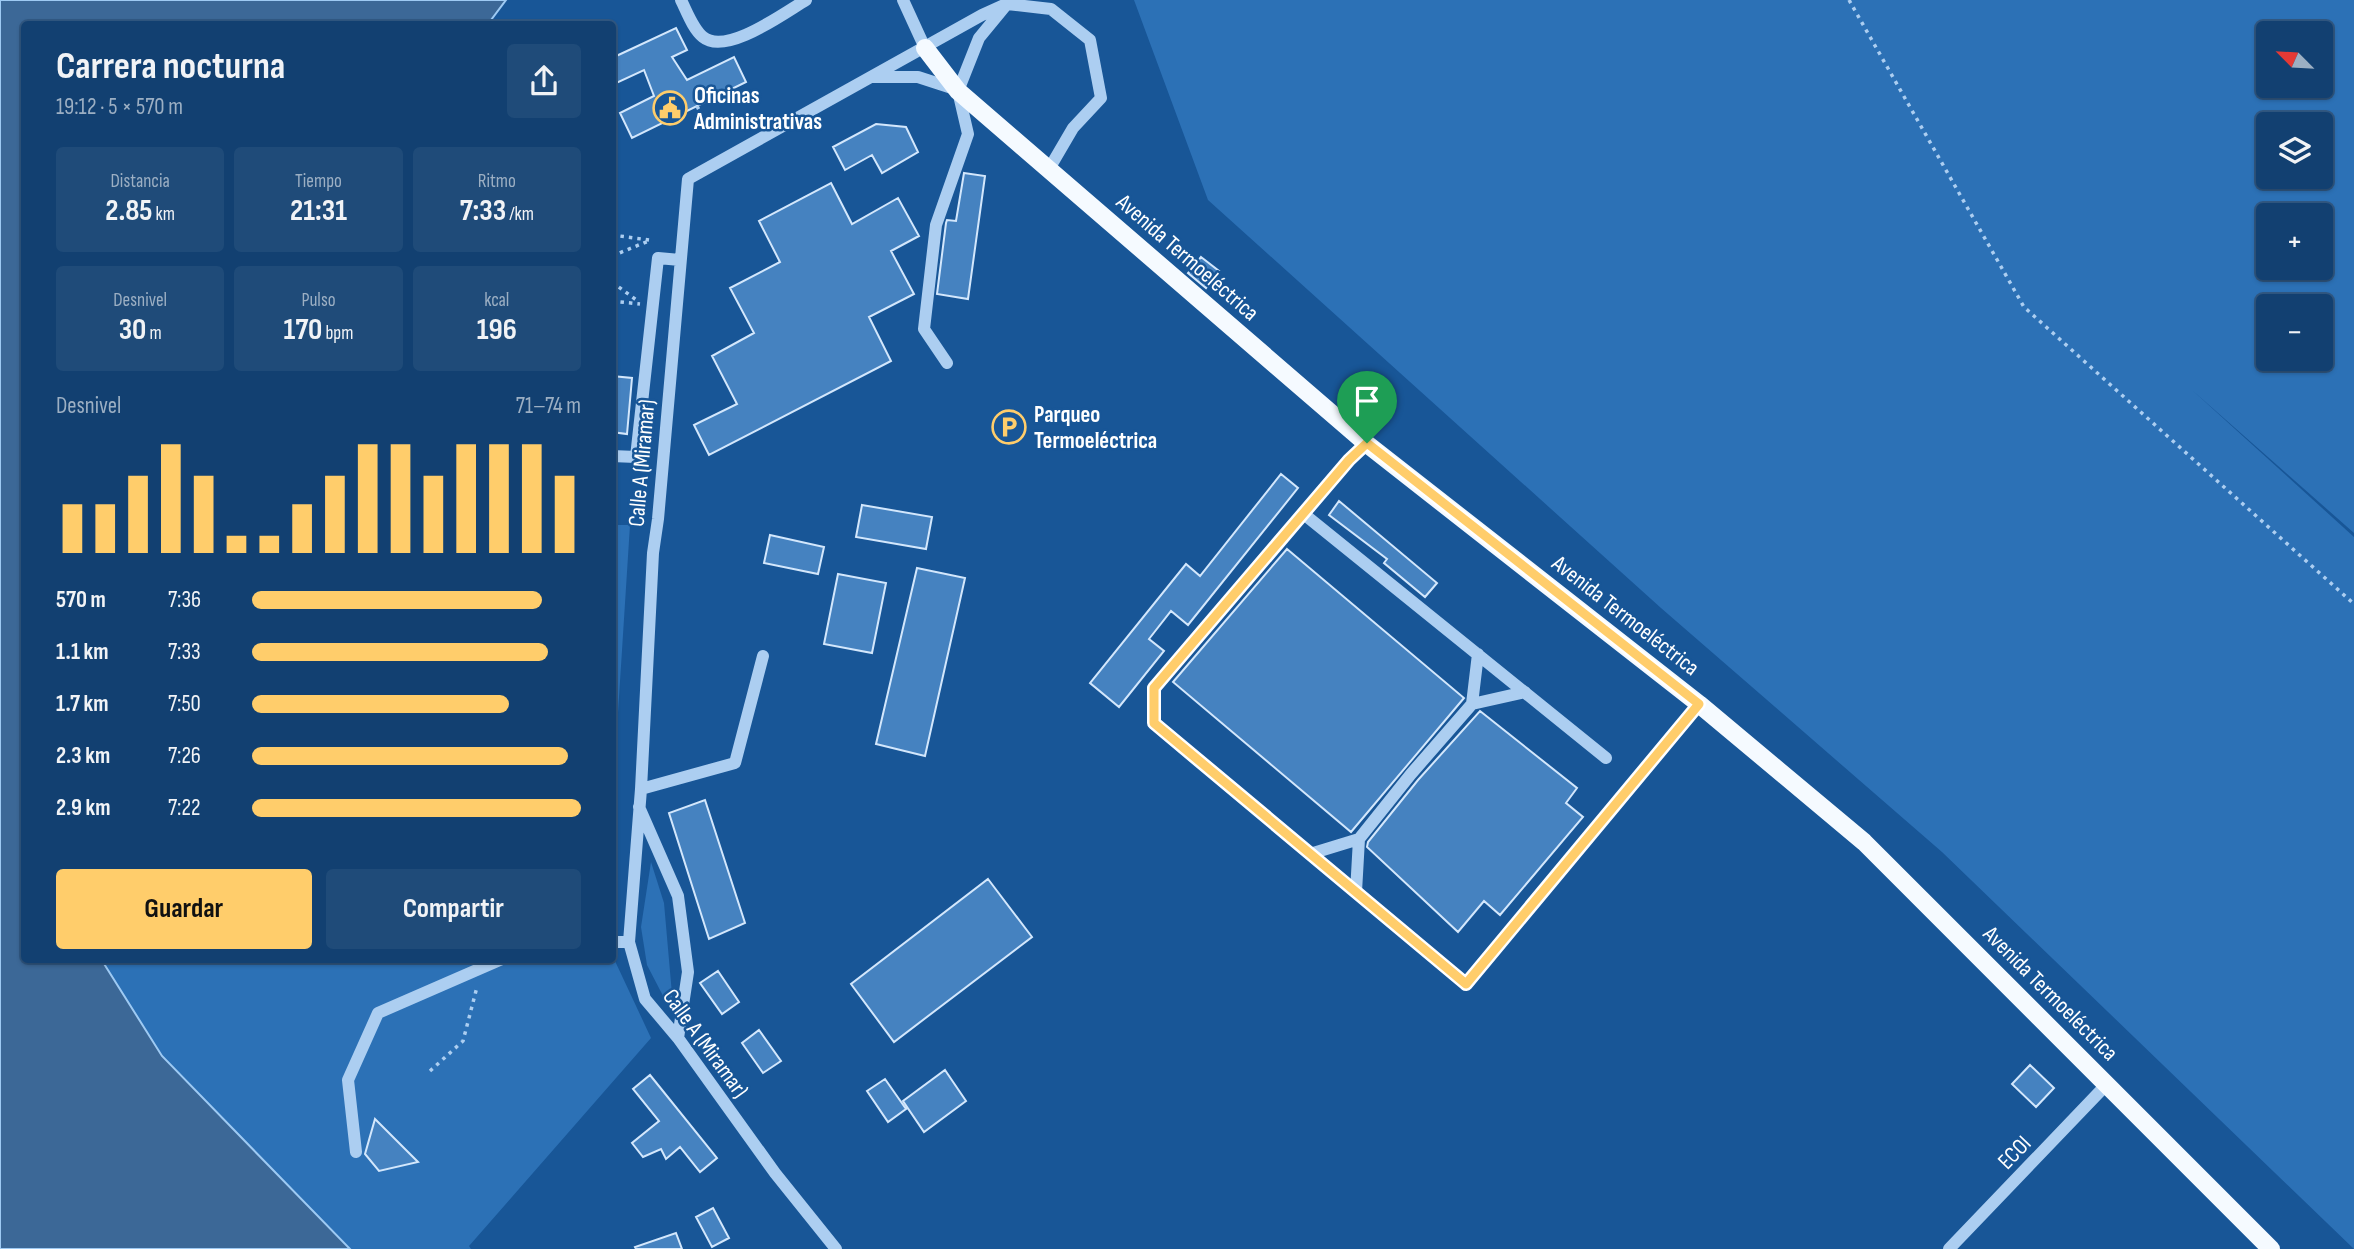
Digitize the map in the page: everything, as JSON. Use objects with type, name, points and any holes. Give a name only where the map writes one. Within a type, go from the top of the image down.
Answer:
[{"type":"main road","name":"Avenida Termoeléctrica","points":[[925,48],[958,91],[1367,443],[1699,704],[1864,842],[2108,1083],[2265,1247]]},
{"type":"street","points":[[681,0],[697,31],[704,39],[716,43],[733,41],[806,0]]},
{"type":"street","points":[[903,0],[925,48]]},
{"type":"street","points":[[947,363],[924,329],[936,225],[968,134],[958,91],[979,37],[1011,2],[1051,9],[1090,40],[1101,98],[1073,128],[1049,169]]},
{"type":"street","name":"Calle A (Miramar)","points":[[836,1249],[775,1173],[678,1038],[645,999],[617,941],[641,789],[653,553],[659,519],[688,179],[868,77],[1011,2]]},
{"type":"street","points":[[868,77],[918,77],[958,91]]},
{"type":"street","points":[[616,456],[636,457],[658,258],[680,260]]},
{"type":"street","points":[[1367,443],[1349,460],[1305,515],[1154,688],[1154,723],[1466,984],[1699,704]]},
{"type":"street","points":[[1305,515],[1606,758]]},
{"type":"street","points":[[1310,854],[1359,839],[1472,704],[1478,654]]},
{"type":"street","points":[[641,789],[735,763],[763,656]]},
{"type":"street","points":[[1472,704],[1525,692]]},
{"type":"street","points":[[639,807],[678,896],[688,972],[678,1038]]},
{"type":"street","points":[[1356,892],[1359,839]]},
{"type":"street","points":[[356,1152],[348,1080],[378,1013],[493,963]]},
{"type":"street","name":"ECOI","points":[[1950,1249],[2108,1083]]},
{"type":"path","points":[[1849,0],[2024,307],[2354,604]]},
{"type":"path","points":[[697,106],[706,124]]},
{"type":"path","points":[[616,236],[651,240],[616,254]]},
{"type":"path","points":[[616,285],[643,305]]},
{"type":"path","points":[[430,1070],[463,1041],[482,968]]},
{"type":"shaded area","points":[[0,0],[506,0],[490,21],[21,21],[21,963],[104,963],[162,1056],[350,1249],[0,1249]]},
{"type":"shaded area","points":[[1134,0],[2354,0],[2354,533],[2192,390],[2354,537],[2354,1249],[1942,852],[1661,608],[1208,200]]},
{"type":"shaded area","points":[[616,525],[630,525],[616,744]]},
{"type":"shaded area","points":[[651,862],[664,903],[674,1017],[647,965],[641,927]]},
{"type":"shaded area","points":[[103,963],[616,963],[651,1038],[469,1246],[471,1249],[350,1249],[162,1056]]},
{"type":"building","points":[[676,28],[687,50],[672,57],[687,80],[734,57],[746,82],[632,138],[620,113],[654,96],[644,70],[616,83],[616,56]]},
{"type":"building","points":[[876,124],[906,127],[918,152],[882,173],[872,155],[845,170],[833,147]]},
{"type":"building","points":[[964,173],[985,176],[968,299],[937,294],[946,223],[947,220],[956,221]]},
{"type":"building","points":[[831,183],[852,224],[898,198],[919,236],[891,251],[914,294],[869,317],[891,361],[709,455],[694,425],[737,404],[712,356],[754,333],[730,288],[780,262],[759,221]]},
{"type":"building","points":[[1201,257],[1219,271],[1206,288],[1188,273]]},
{"type":"building","points":[[616,376],[632,378],[627,434],[616,433]]},
{"type":"building","points":[[1281,474],[1298,488],[1188,625],[1171,611],[1149,639],[1164,651],[1119,707],[1090,683],[1186,564],[1200,576]]},
{"type":"building","points":[[1339,501],[1437,583],[1425,597],[1384,563],[1387,559],[1329,515]]},
{"type":"building","points":[[862,505],[932,517],[926,549],[856,537]]},
{"type":"building","points":[[770,535],[824,547],[818,574],[764,563]]},
{"type":"building","points":[[1287,549],[1464,698],[1351,832],[1173,682]]},
{"type":"building","points":[[917,568],[965,578],[925,756],[876,744]]},
{"type":"building","points":[[838,574],[886,583],[872,653],[824,644]]},
{"type":"building","points":[[1480,711],[1577,788],[1566,803],[1583,817],[1500,915],[1484,901],[1458,932],[1367,847],[1368,842],[1418,780]]},
{"type":"building","points":[[705,800],[745,923],[709,939],[669,813]]},
{"type":"building","points":[[988,879],[1032,937],[894,1042],[851,984]]},
{"type":"building","points":[[718,971],[739,1002],[722,1014],[700,983]]},
{"type":"building","points":[[759,1030],[781,1061],[763,1073],[742,1043]]},
{"type":"building","points":[[2030,1065],[2054,1088],[2036,1107],[2012,1084]]},
{"type":"building","points":[[945,1070],[966,1101],[924,1132],[903,1101]]},
{"type":"building","points":[[650,1075],[717,1158],[700,1172],[680,1147],[666,1159],[661,1149],[643,1157],[632,1143],[659,1121],[633,1089]]},
{"type":"building","points":[[885,1079],[906,1109],[888,1122],[867,1091]]},
{"type":"building","points":[[375,1119],[418,1162],[379,1171],[365,1154]]},
{"type":"building","points":[[713,1208],[729,1238],[712,1247],[696,1217]]},
{"type":"building","points":[[676,1233],[682,1249],[635,1247]]},
{"type":"place","name":"Oficinas Administrativas","points":[[670,108]]},
{"type":"place","name":"Parqueo Termoeléctrica","points":[[1009,427]]},
{"type":"route","points":[[1367,443],[1699,704],[1466,984],[1154,723],[1154,688],[1305,515],[1349,460],[1367,443]]}]
